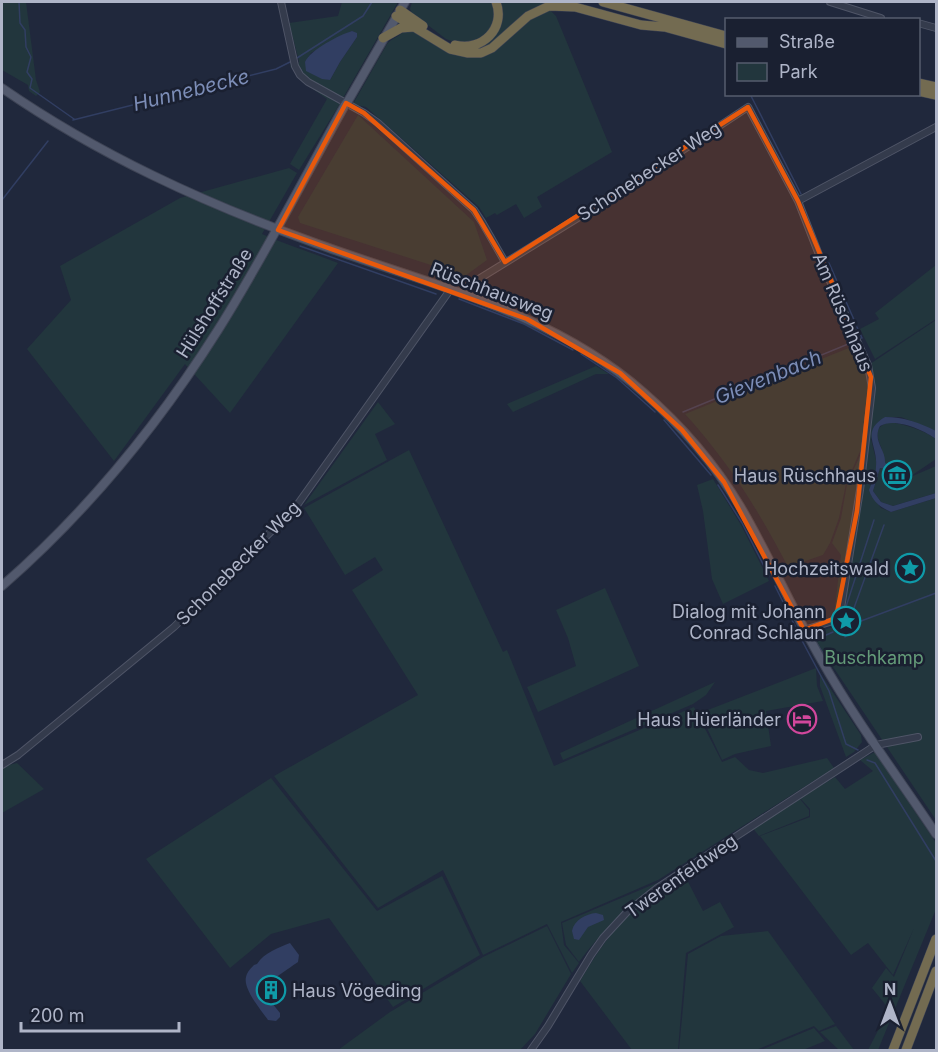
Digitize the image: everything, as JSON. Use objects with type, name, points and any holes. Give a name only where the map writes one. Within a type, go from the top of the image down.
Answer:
[{"type":"highway","points":[[400,9],[446,41],[469,47],[485,40],[493,32],[498,18],[496,2]]},
{"type":"highway","points":[[574,2],[725,44]]},
{"type":"highway","points":[[603,2],[725,36]]},
{"type":"highway","points":[[400,9],[414,27],[450,48],[468,54],[492,48],[528,16],[549,6],[575,7],[641,25],[664,27]]},
{"type":"highway","points":[[383,38],[397,29],[414,27]]},
{"type":"highway","points":[[920,83],[936,87]]},
{"type":"highway","points":[[920,91],[936,95]]},
{"type":"highway","points":[[893,1050],[936,939]]},
{"type":"highway","points":[[906,1050],[936,971]]},
{"type":"main road","name":"Hülshoffstraße","points":[[2,586],[86,505],[177,392],[219,329],[278,230],[346,103],[400,9]]},
{"type":"main road","name":"Rüschhausweg","points":[[2,88],[64,129],[131,166],[278,230],[527,319],[575,344],[620,374],[667,415],[710,462],[739,505],[804,630],[837,686],[936,834]]},
{"type":"street","name":"Rüschhausweg","points":[[281,2],[295,66],[300,75],[308,82],[364,112],[378,123],[483,222],[505,262]]},
{"type":"street","points":[[830,2],[881,18]]},
{"type":"street","points":[[920,23],[936,27]]},
{"type":"street","name":"Schonebecker Weg","points":[[462,294],[469,285],[615,195],[748,107],[798,201]]},
{"type":"street","points":[[798,201],[936,127]]},
{"type":"street","name":"Am Rüschhaus","points":[[798,201],[825,270],[868,365],[872,388],[861,482],[841,608],[833,621],[804,630]]},
{"type":"street","name":"Schonebecker Weg","points":[[2,765],[157,642],[295,508],[450,290]]},
{"type":"street","points":[[876,745],[918,736]]},
{"type":"street","name":"Twerenfeldweg","points":[[531,1050],[591,955],[627,912],[657,888],[876,745]]},
{"type":"highlighted area","points":[[346,103],[364,113],[474,210],[505,262],[748,107],[798,201],[871,377],[857,511],[836,618],[804,630],[724,482],[682,430],[620,373],[527,319],[278,230]]},
{"type":"green space","points":[[2,2],[26,2],[36,80],[40,92],[36,96],[29,91],[28,85],[2,70]]},
{"type":"green space","points":[[342,2],[398,2],[343,98],[310,82],[297,68],[299,61],[289,23],[338,16]],"holes":[[[352,31],[357,34],[330,80],[321,78],[305,62],[311,53]]]},
{"type":"green space","points":[[412,2],[493,2],[495,24],[479,42],[454,42],[446,39],[412,13],[410,9]]},
{"type":"green space","points":[[498,2],[564,2],[554,3],[499,40],[478,51],[456,48],[489,41]]},
{"type":"green space","points":[[550,10],[556,16],[612,152],[537,197],[542,207],[524,218],[516,204],[497,215],[495,213],[486,218],[479,207],[366,107],[353,104],[387,44],[404,31],[411,30],[449,52],[475,57],[526,22]]},
{"type":"green space","points":[[293,64],[295,70],[327,96],[341,102],[299,170],[290,164],[327,99],[303,82],[290,66]]},
{"type":"green space","points":[[358,115],[474,222],[487,260],[465,276],[300,223],[298,217]]},
{"type":"green space","points":[[289,168],[297,173],[262,234],[338,263],[230,413],[185,364],[114,461],[27,349],[71,300],[60,266],[180,198]]},
{"type":"green space","points":[[936,265],[936,319],[875,359],[860,329],[879,319],[875,313]]},
{"type":"green space","name":"Buschkamp","points":[[936,320],[936,431],[901,417],[885,417],[871,439],[877,464],[871,495],[881,508],[891,512],[936,498],[936,820],[813,637],[819,631],[838,626],[834,615],[841,555],[832,543],[841,518],[847,484],[863,449],[871,411],[870,364]]},
{"type":"green space","points":[[856,345],[869,376],[861,449],[846,484],[839,518],[823,555],[788,567],[742,487],[685,414]]},
{"type":"green space","points":[[596,366],[609,374],[596,374],[513,412],[507,404]]},
{"type":"green space","points":[[378,402],[395,424],[375,434],[387,460],[304,505]]},
{"type":"green space","points":[[889,422],[914,428],[936,439],[936,459],[908,478],[936,466],[936,493],[893,506],[881,502],[873,491],[880,467],[885,463],[878,432],[881,426]]},
{"type":"green space","points":[[409,450],[503,652],[507,650],[554,766],[694,707],[722,762],[735,757],[749,770],[763,773],[827,758],[834,768],[658,880],[561,922],[564,945],[579,963],[572,973],[547,924],[483,955],[443,870],[378,908],[274,776],[418,695],[352,590],[383,570],[375,557],[345,575],[304,508]]},
{"type":"green space","points":[[713,479],[741,525],[769,581],[723,604],[712,579],[703,511],[697,485]]},
{"type":"green space","points":[[605,588],[639,666],[538,712],[527,687],[576,666],[568,638],[556,610]]},
{"type":"green space","points":[[816,668],[817,686],[823,701],[766,711],[771,746],[735,754],[722,760],[700,713]]},
{"type":"green space","points":[[820,673],[861,735],[862,742],[854,752],[846,757],[820,686]]},
{"type":"green space","points":[[715,682],[706,695],[693,704],[563,760],[560,753]]},
{"type":"green space","points":[[875,752],[936,843],[936,909],[878,1050],[868,1050],[889,1009],[872,988],[886,968],[894,977],[914,928],[893,975],[868,943],[851,955],[760,836],[810,817],[810,809],[800,798],[835,777],[845,789],[873,771],[860,760]]},
{"type":"green space","points":[[17,763],[44,789],[2,813],[2,769]]},
{"type":"green space","points":[[271,778],[377,911],[442,876],[480,955],[393,1007],[329,918],[271,934],[230,968],[146,859]]},
{"type":"green space","points":[[800,799],[809,810],[809,816],[759,836],[752,827]]},
{"type":"green space","points":[[684,874],[703,911],[720,902],[734,927],[686,953],[678,1050],[632,1050],[580,981],[600,949],[623,920],[651,895]]},
{"type":"green space","points":[[659,882],[616,919],[579,962],[566,945],[562,923]]},
{"type":"green space","points":[[547,926],[571,974],[535,1034],[520,1050],[338,1050],[390,1012],[483,957]]},
{"type":"green space","points":[[768,931],[835,1024],[819,1031],[814,1026],[756,1050],[679,1050],[688,954],[721,936]]},
{"type":"green space","points":[[836,1026],[854,1050],[839,1050],[820,1032]]},
{"type":"green space","points":[[814,1028],[825,1041],[803,1050],[761,1050]]},
{"type":"water","points":[[352,31],[357,33],[357,37],[330,80],[322,79],[306,71],[305,62],[308,57],[333,39]]},
{"type":"water","points":[[885,417],[905,419],[924,425],[936,431],[936,439],[901,424],[880,426],[878,441],[884,453],[885,463],[889,465],[887,469],[880,468],[873,491],[881,502],[893,506],[936,493],[936,498],[891,512],[880,506],[873,498],[869,490],[875,472],[876,458],[872,434],[873,428]]},
{"type":"water","points":[[596,913],[603,915],[604,920],[588,927],[579,940],[574,939],[572,931],[575,924],[585,916]]},
{"type":"water","points":[[290,943],[299,955],[298,962],[262,984],[264,993],[280,1013],[276,1021],[268,1020],[247,987],[247,975],[249,970],[268,953]]},
{"type":"waterway","points":[[19,2],[20,23],[25,30],[26,47],[31,57],[27,72],[32,79],[30,88],[74,119]]},
{"type":"waterway","name":"Hunnebecke","points":[[297,58],[363,16],[372,2]]},
{"type":"waterway","name":"Hunnebecke","points":[[73,120],[276,69],[290,62]]},
{"type":"waterway","points":[[300,68],[303,74]]},
{"type":"waterway","name":"Gievenbach","points":[[751,96],[801,194]]},
{"type":"waterway","name":"Hunnebecke","points":[[2,200],[48,141]]},
{"type":"waterway","points":[[300,246],[436,294]]},
{"type":"waterway","name":"Gievenbach","points":[[829,263],[855,322]]},
{"type":"waterway","points":[[459,299],[524,324],[573,350]]},
{"type":"waterway","name":"Gievenbach","points":[[857,327],[861,338]]},
{"type":"waterway","name":"Gievenbach","points":[[683,412],[853,342]]},
{"type":"waterway","points":[[581,354],[617,378],[655,412]]},
{"type":"waterway","name":"Gievenbach","points":[[664,420],[711,475]]},
{"type":"waterway","name":"Gievenbach","points":[[718,485],[742,523],[769,576]]},
{"type":"waterway","points":[[843,616],[874,520]]},
{"type":"waterway","points":[[850,619],[884,525]]},
{"type":"waterway","name":"Gievenbach","points":[[775,586],[795,626]]},
{"type":"waterway","points":[[845,637],[845,627],[936,593]]},
{"type":"waterway","points":[[829,663],[816,642],[817,639],[833,632]]},
{"type":"waterway","name":"Gievenbach","points":[[799,635],[829,691],[846,744],[858,750]]},
{"type":"waterway","name":"Gievenbach","points":[[867,760],[875,763],[936,861]]},
{"type":"place","name":"Haus Rüschhaus","points":[[897,475]]},
{"type":"place","name":"Hochzeitswald","points":[[910,568]]},
{"type":"place","name":"Dialog mit Johann Conrad Schlaun","points":[[846,621]]},
{"type":"place","name":"Haus Hüerländer","points":[[802,719]]},
{"type":"place","name":"Haus Vögeding","points":[[271,990]]}]
